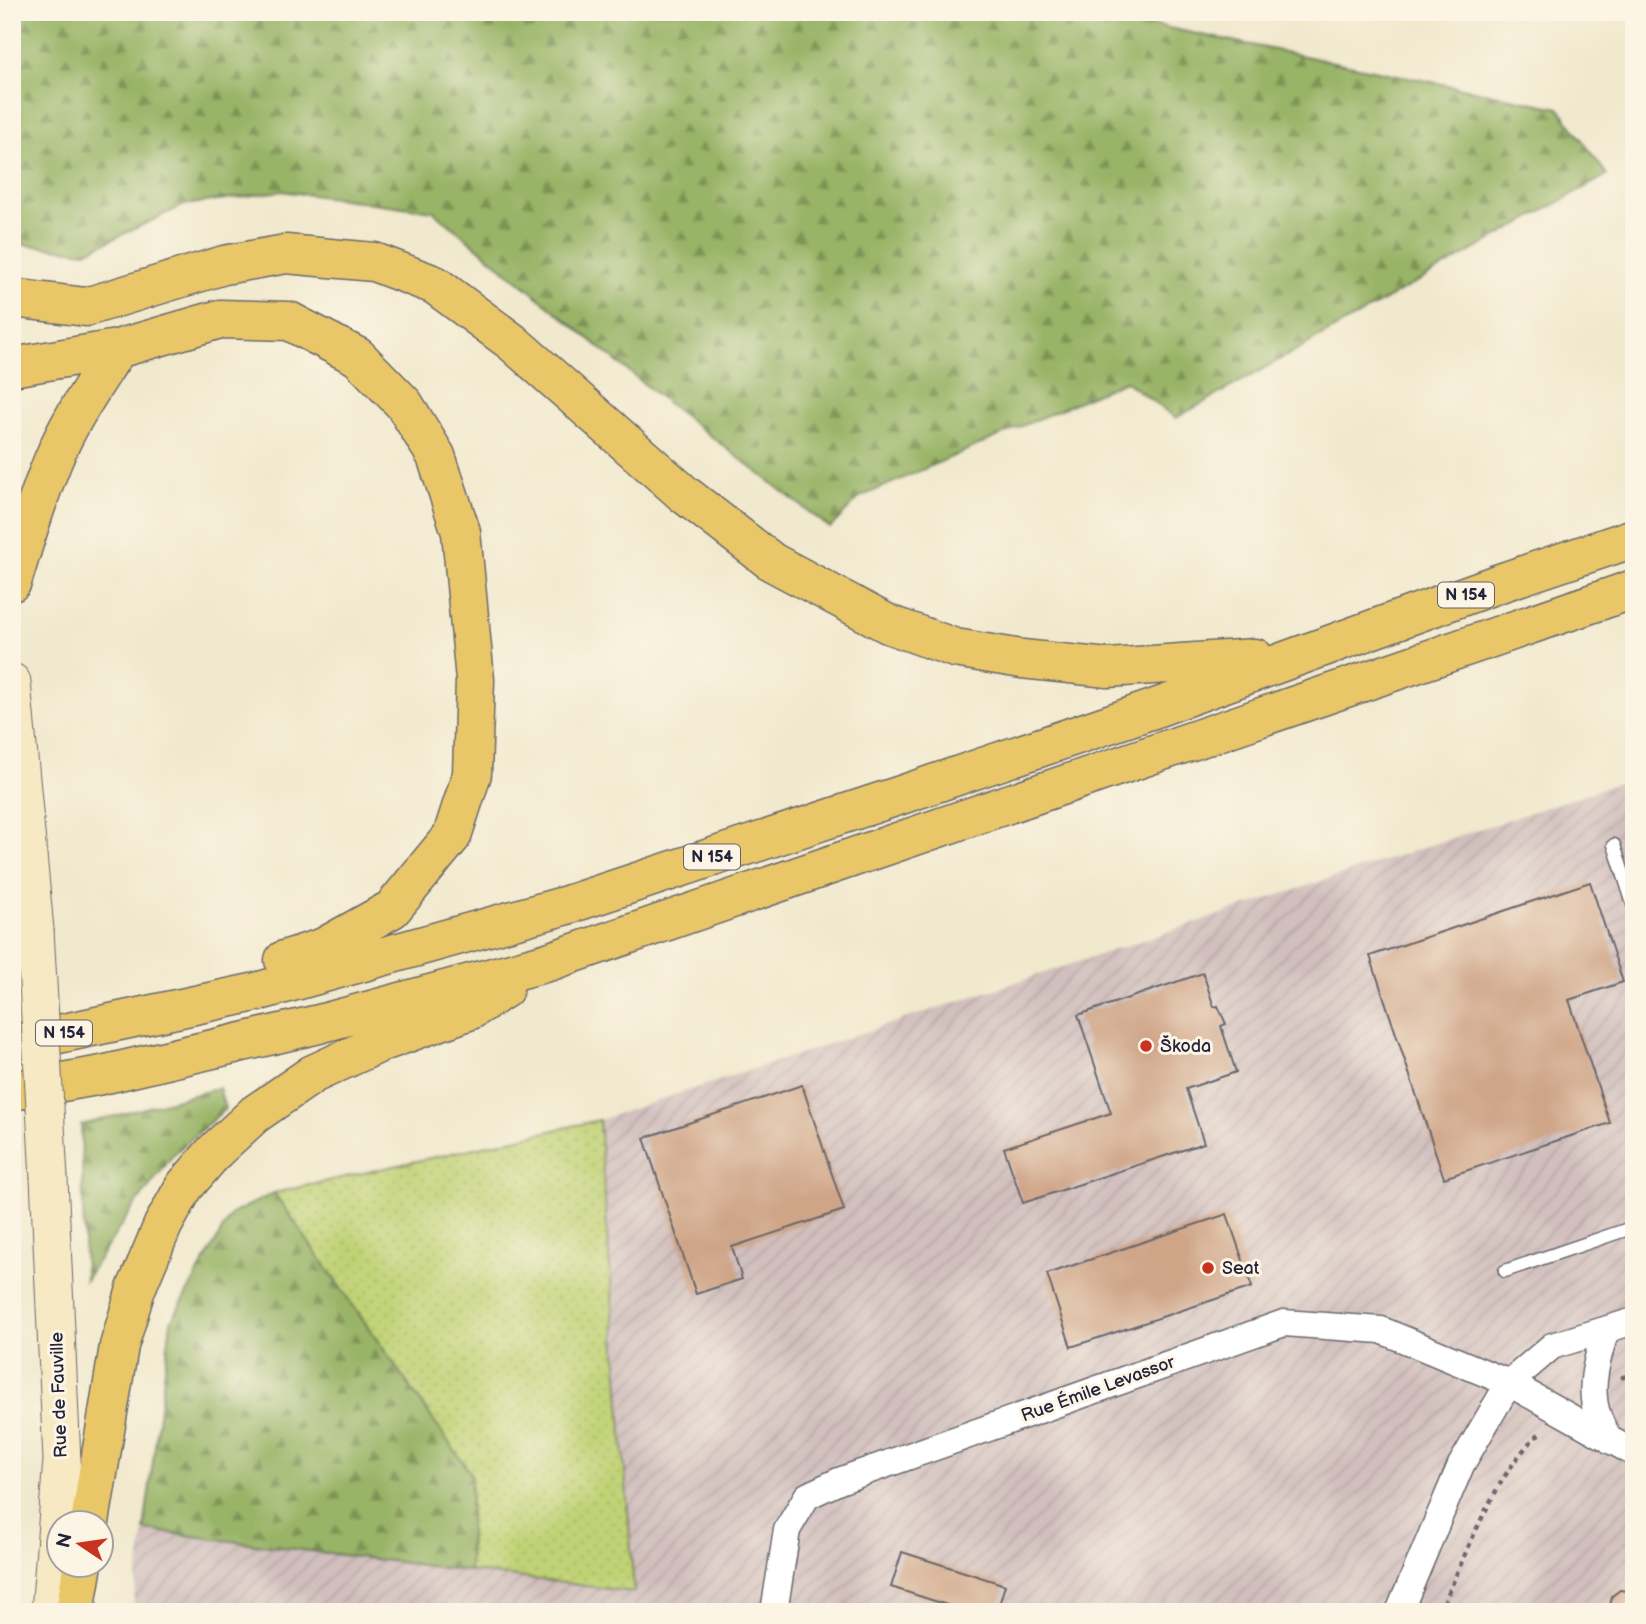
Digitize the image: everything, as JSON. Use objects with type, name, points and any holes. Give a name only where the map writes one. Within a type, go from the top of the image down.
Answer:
[{"type":"highway","points":[[12,298],[86,307],[224,265],[286,254],[374,262],[435,285],[512,342],[684,494],[772,562],[888,624],[955,648],[1022,659],[1108,668],[1299,655]]},
{"type":"highway","points":[[12,367],[117,349],[220,319],[289,321],[358,357],[404,404],[436,456],[461,532],[475,680],[472,774],[452,836],[392,909],[324,947],[209,983],[115,1023]]},
{"type":"highway","points":[[12,582],[29,524],[55,455],[117,349]]},
{"type":"highway","name":"N 154","points":[[12,1044],[256,992],[567,905],[1153,709],[1497,584],[1634,538]]},
{"type":"highway","name":"N 154","points":[[12,1091],[102,1075],[320,1024],[548,962],[1634,589]]},
{"type":"highway","points":[[92,1508],[119,1346],[135,1289],[163,1225],[184,1187],[215,1151],[255,1114],[313,1074],[380,1043],[471,1010],[548,962]]},
{"type":"highway","points":[[75,1612],[81,1578]]},
{"type":"main road","name":"Rue de Fauville","points":[[12,682],[35,930],[62,1460],[50,1612]]},
{"type":"street","points":[[1399,1612],[1461,1465],[1509,1383],[1552,1346],[1634,1321]]},
{"type":"street","name":"Rue Émile Levassor","points":[[774,1612],[787,1530],[807,1496],[839,1481],[1284,1323],[1381,1329],[1509,1383],[1623,1448]]},
{"type":"street","points":[[1606,1331],[1592,1394],[1600,1426],[1623,1448]]},
{"type":"lane","points":[[1614,845],[1634,906]]},
{"type":"lane","points":[[1505,1271],[1634,1227]]},
{"type":"path","points":[[1592,1394],[1616,1379],[1634,1374]]},
{"type":"path","points":[[1440,1612],[1491,1501],[1524,1448],[1562,1413]]},
{"type":"shaded area","points":[[1634,778],[1634,1612],[132,1612],[144,1530],[634,1592],[599,1120]]},
{"type":"green space","points":[[12,12],[1090,12],[1559,108],[1607,175],[1176,418],[1125,381],[860,497],[830,528],[665,401],[433,211],[281,191],[184,205],[86,252],[12,243]]},
{"type":"green space","points":[[219,1088],[225,1109],[174,1154],[130,1212],[85,1280],[81,1125]]},
{"type":"green space","points":[[599,1120],[634,1592],[469,1571],[471,1474],[274,1193]]},
{"type":"green space","points":[[274,1193],[471,1474],[469,1571],[144,1530],[171,1322],[231,1214]]},
{"type":"building","points":[[1590,882],[1623,982],[1569,1000],[1610,1123],[1444,1178],[1370,956]]},
{"type":"building","points":[[1203,973],[1214,1007],[1218,1006],[1226,1024],[1221,1026],[1236,1072],[1186,1089],[1204,1143],[1023,1203],[1004,1148],[1111,1113],[1078,1015]]},
{"type":"building","points":[[802,1085],[844,1210],[732,1247],[742,1279],[696,1294],[644,1138]]},
{"type":"building","points":[[1227,1214],[1252,1287],[1071,1347],[1047,1274]]},
{"type":"building","points":[[902,1552],[1005,1585],[997,1612],[969,1612],[891,1587]]},
{"type":"building","points":[[1620,1590],[1634,1592],[1634,1612],[1609,1612],[1612,1596]]},
{"type":"place","name":"Škoda","points":[[1146,1046]]},
{"type":"place","name":"Seat","points":[[1208,1268]]}]
